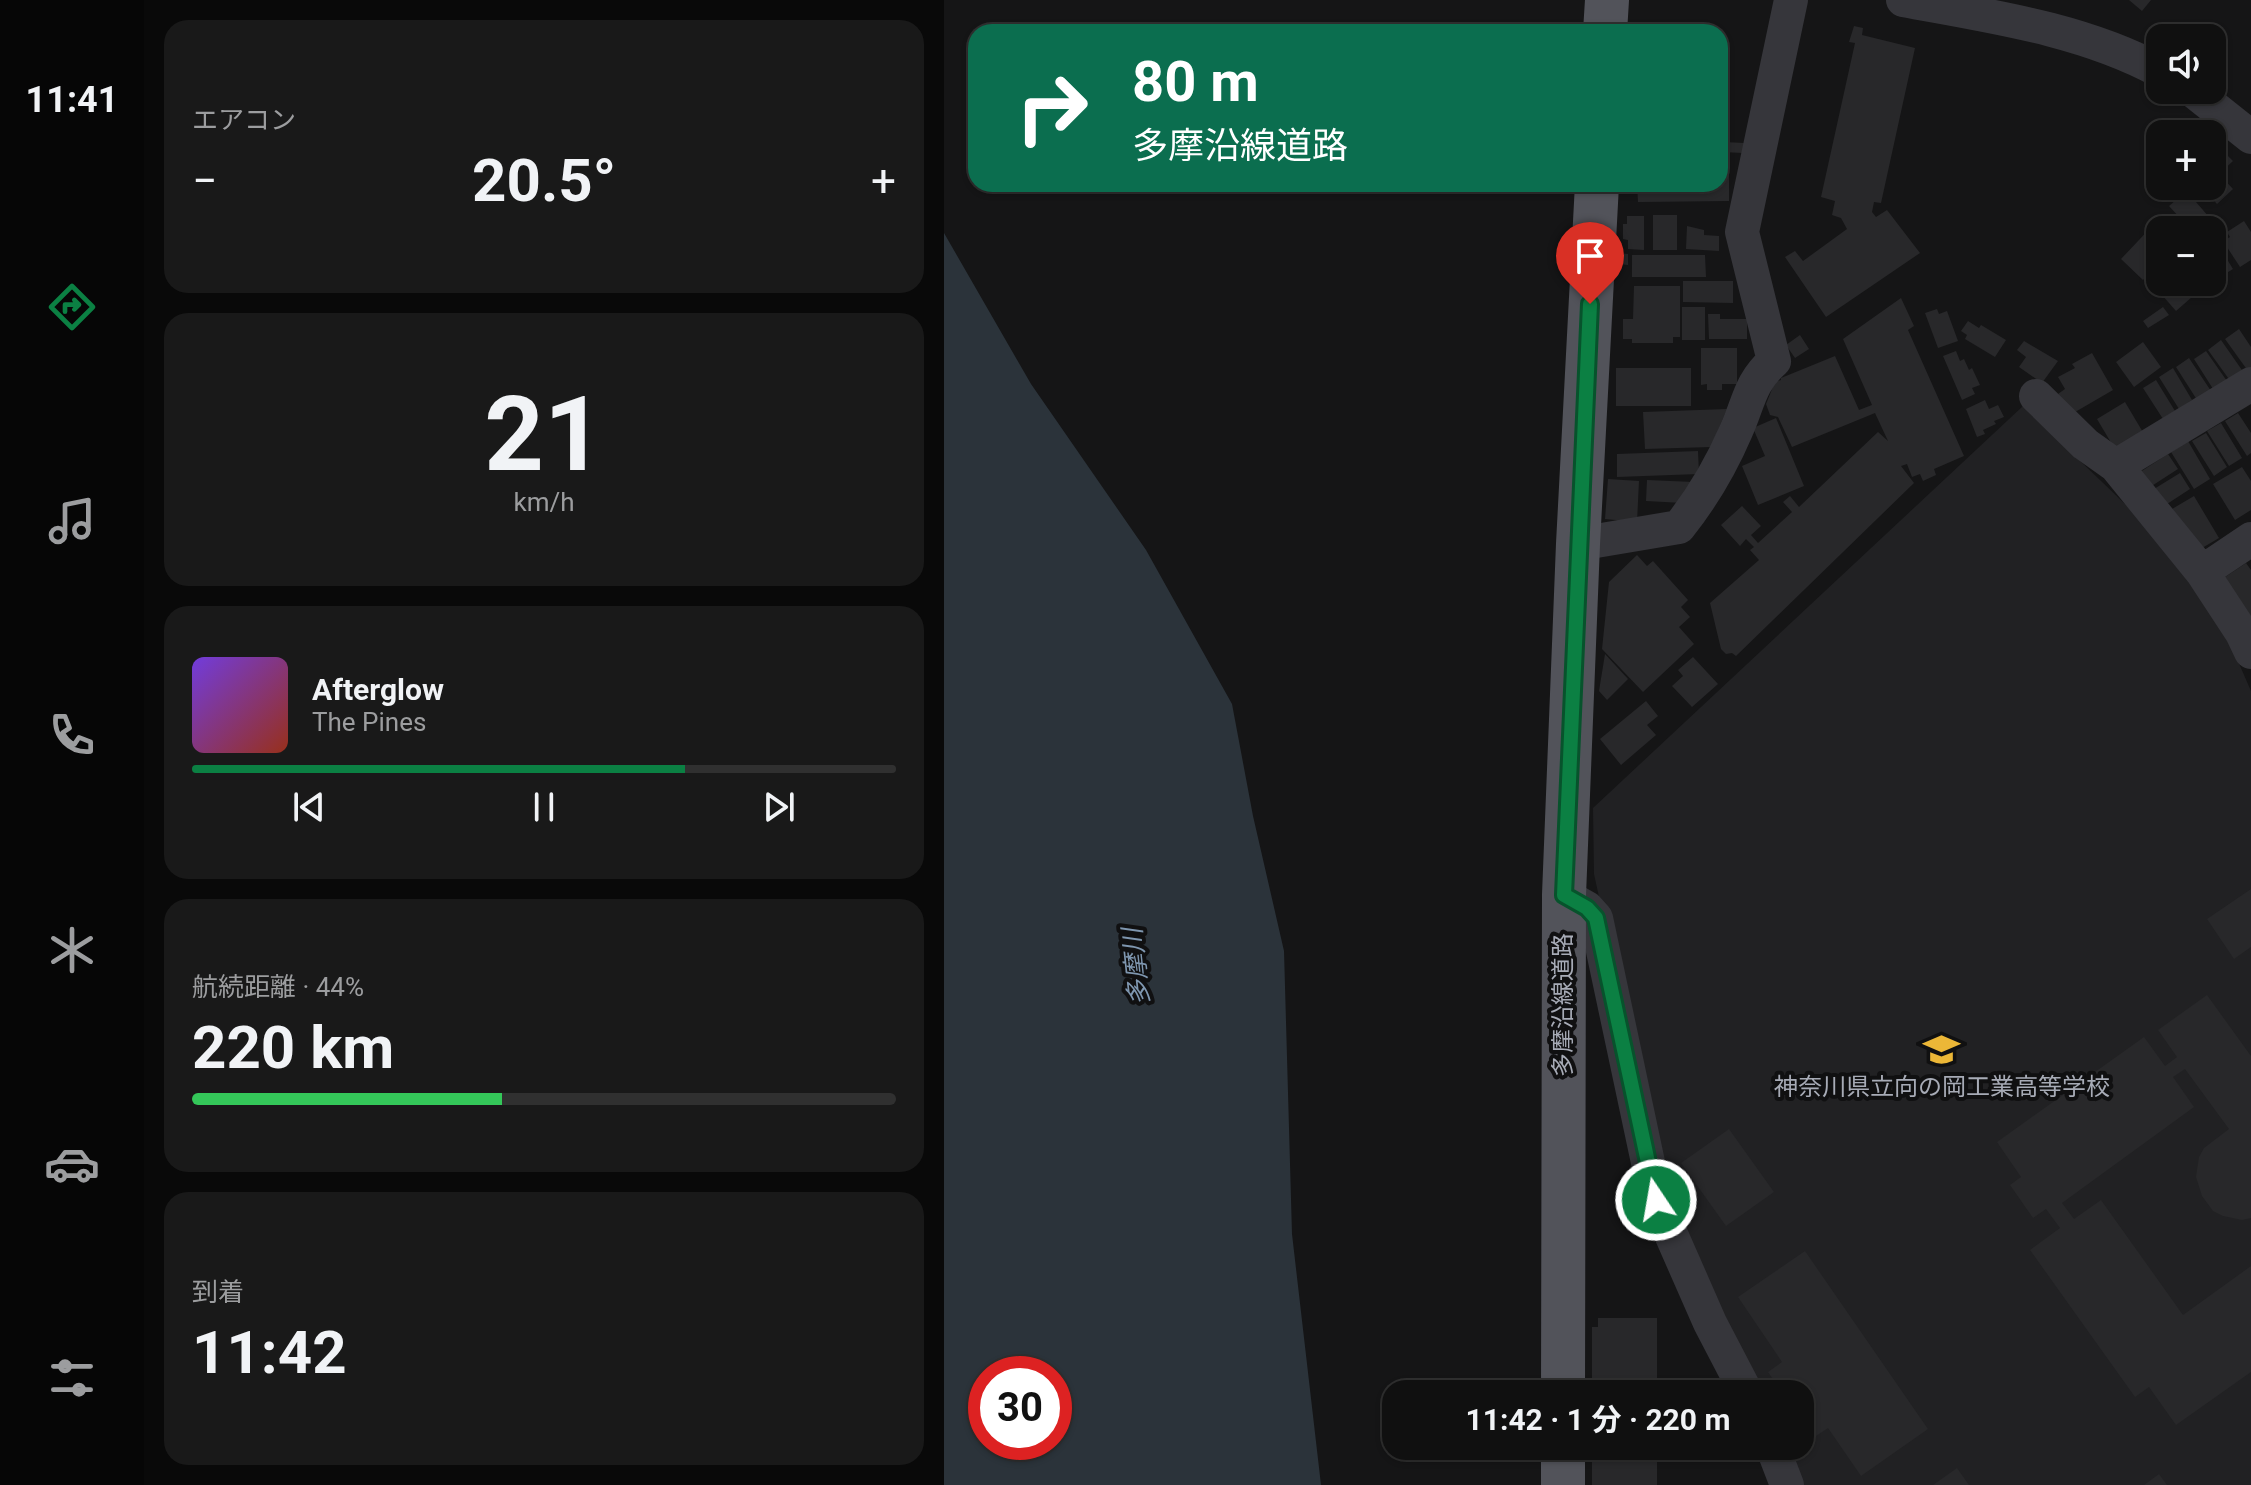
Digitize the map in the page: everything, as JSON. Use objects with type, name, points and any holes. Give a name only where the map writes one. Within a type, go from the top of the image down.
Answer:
[{"type":"main road","points":[[1606,24],[1607,0]]},
{"type":"main road","name":"多摩沿線道路","points":[[1563,1380],[1564,895],[1597,192]]},
{"type":"main road","points":[[1563,1460],[1563,1485]]},
{"type":"street","points":[[1578,544],[1679,527],[1704,495],[1737,431],[1758,376],[1774,361],[1742,232],[1791,0]]},
{"type":"street","points":[[1903,0],[2068,35],[2126,52],[2146,63]]},
{"type":"street","points":[[2210,104],[2251,137]]},
{"type":"street","points":[[2116,466],[2251,384]]},
{"type":"street","points":[[2036,396],[2085,444],[2116,466],[2202,572],[2251,652]]},
{"type":"street","points":[[2202,572],[2251,539]]},
{"type":"street","points":[[1564,895],[1587,908],[1596,918],[1656,1200],[1710,1323],[1740,1380]]},
{"type":"street","points":[[1777,1460],[1787,1485]]},
{"type":"shaded area","name":"神奈川県立向の岡工業高等学校","points":[[2023,406],[2151,529],[2227,636],[2251,691],[2251,1485],[1797,1485],[1785,1460],[1814,1460],[1814,1380],[1749,1380],[1660,1176],[1594,874],[1593,808]]},
{"type":"water","name":"多摩川","points":[[944,233],[1031,384],[1146,550],[1232,704],[1253,816],[1284,951],[1292,1234],[1321,1485],[944,1485]]},
{"type":"building","points":[[2129,0],[2151,0],[2142,11]]},
{"type":"building","points":[[1854,26],[1863,28],[1862,35],[1915,48],[1881,203],[1874,202],[1872,212],[1876,217],[1887,210],[1920,253],[1826,317],[1785,257],[1795,251],[1803,261],[1847,229],[1841,218],[1832,215],[1835,201],[1821,197],[1855,43],[1849,42]]},
{"type":"building","points":[[1728,142],[1744,143],[1743,153],[1728,152]]},
{"type":"building","points":[[2226,154],[2233,161],[2226,168]]},
{"type":"building","points":[[1729,166],[1729,201],[1638,202],[1637,192],[1728,192]]},
{"type":"building","points":[[2226,182],[2233,189],[2226,196]]},
{"type":"building","points":[[2176,200],[2198,200],[2196,202],[2208,216],[2178,216],[2169,206]]},
{"type":"building","points":[[1653,215],[1677,215],[1677,250],[1653,250]]},
{"type":"building","points":[[1627,216],[1644,216],[1644,250],[1628,249],[1628,240],[1623,239],[1623,224],[1627,224]]},
{"type":"building","points":[[2244,221],[2251,232],[2251,260],[2240,267],[2226,246],[2226,239],[2230,237],[2227,232]]},
{"type":"building","points":[[1687,226],[1704,230],[1704,235],[1719,236],[1719,251],[1686,249]]},
{"type":"building","points":[[2146,233],[2146,277],[2143,280],[2121,259]]},
{"type":"building","points":[[1618,253],[1628,254],[1628,265],[1618,264]]},
{"type":"building","points":[[1632,255],[1705,255],[1706,277],[1632,277]]},
{"type":"building","points":[[2226,258],[2233,269],[2226,273]]},
{"type":"building","points":[[1683,281],[1733,281],[1733,303],[1683,302]]},
{"type":"building","points":[[1634,286],[1680,286],[1680,337],[1673,337],[1673,343],[1632,343],[1632,339],[1623,339],[1623,319],[1633,319]]},
{"type":"building","points":[[2163,296],[2191,296],[2192,297],[2176,311]]},
{"type":"building","points":[[1901,298],[1914,326],[1908,330],[1964,456],[1934,469],[1936,475],[1923,481],[1920,474],[1912,477],[1907,464],[1901,466],[1914,483],[1736,656],[1726,654],[1721,649],[1710,603],[1759,560],[1750,550],[1754,547],[1746,539],[1740,546],[1721,525],[1742,506],[1761,526],[1751,535],[1758,543],[1792,512],[1783,502],[1790,496],[1799,507],[1878,432],[1888,441],[1875,413],[1792,447],[1778,417],[1770,415],[1766,404],[1775,382],[1835,356],[1859,410],[1872,405],[1843,339]]},
{"type":"building","points":[[1682,307],[1705,307],[1705,340],[1682,340]]},
{"type":"building","points":[[2163,307],[2169,315],[2148,328],[2143,321]]},
{"type":"building","points":[[1937,309],[1939,314],[1947,311],[1958,341],[1938,348],[1925,313]]},
{"type":"building","points":[[1708,314],[1720,314],[1720,319],[1747,319],[1747,339],[1709,339]]},
{"type":"building","points":[[1968,321],[2006,340],[1995,357],[1965,339],[1967,335],[1961,331]]},
{"type":"building","points":[[2239,329],[2251,347],[2251,369],[2248,371],[2225,339]]},
{"type":"building","points":[[1800,335],[1809,349],[1795,358],[1786,345]]},
{"type":"building","points":[[2221,340],[2244,373],[2231,382],[2208,350]]},
{"type":"building","points":[[2024,341],[2058,361],[2042,383],[2019,367],[2026,357],[2017,350]]},
{"type":"building","points":[[2143,342],[2161,367],[2134,387],[2116,362]]},
{"type":"building","points":[[1701,348],[1737,348],[1737,384],[1722,384],[1722,390],[1707,390],[1707,384],[1701,385]]},
{"type":"building","points":[[1956,351],[1960,361],[1964,359],[1969,370],[1972,368],[1980,385],[1972,388],[1975,394],[1962,400],[1943,356]]},
{"type":"building","points":[[2206,351],[2229,384],[2215,392],[2194,359]]},
{"type":"building","points":[[2092,353],[2113,390],[2070,415],[2058,394],[2065,389],[2058,377],[2075,368],[2072,364]]},
{"type":"building","points":[[2189,358],[2213,394],[2199,403],[2176,367]]},
{"type":"building","points":[[1616,368],[1691,368],[1691,406],[1616,406]]},
{"type":"building","points":[[2173,368],[2192,400],[2179,409],[2159,377]]},
{"type":"building","points":[[2156,380],[2175,411],[2163,419],[2143,388]]},
{"type":"building","points":[[1985,400],[1989,409],[1998,405],[2004,417],[1994,421],[1996,424],[1977,437],[1966,409]]},
{"type":"building","points":[[2125,402],[2144,434],[2116,451],[2097,419]]},
{"type":"building","points":[[1727,409],[1711,447],[1645,449],[1643,412]]},
{"type":"building","points":[[2238,413],[2251,433],[2251,453],[2247,456],[2225,421]]},
{"type":"building","points":[[1776,418],[1804,486],[1758,505],[1742,466],[1765,456],[1753,428]]},
{"type":"building","points":[[2221,423],[2242,458],[2229,466],[2207,431]]},
{"type":"building","points":[[2206,433],[2227,467],[2214,476],[2192,441]]},
{"type":"building","points":[[2188,441],[2210,479],[2194,489],[2171,452]]},
{"type":"building","points":[[1698,451],[1699,474],[1617,477],[1617,454]]},
{"type":"building","points":[[2168,454],[2178,469],[2147,489],[2137,474]]},
{"type":"building","points":[[2242,467],[2251,481],[2251,510],[2235,520],[2213,484]]},
{"type":"building","points":[[2180,473],[2190,489],[2164,506],[2154,489]]},
{"type":"building","points":[[1608,479],[1639,481],[1637,522],[1605,519]]},
{"type":"building","points":[[1647,480],[1694,482],[1683,503],[1646,501]]},
{"type":"building","points":[[2194,496],[2219,538],[2197,551],[2172,509]]},
{"type":"building","points":[[1637,555],[1647,566],[1653,561],[1688,600],[1681,607],[1690,617],[1679,627],[1694,644],[1643,692],[1602,649],[1609,582]]},
{"type":"building","points":[[2246,563],[2251,570],[2251,617],[2219,581]]},
{"type":"building","points":[[1605,654],[1628,679],[1607,700],[1599,691]]},
{"type":"building","points":[[1693,657],[1718,684],[1692,707],[1672,686],[1683,676],[1678,670]]},
{"type":"building","points":[[1646,701],[1658,716],[1647,725],[1656,735],[1621,765],[1600,739]]},
{"type":"building","points":[[2251,889],[2251,947],[2234,959],[2207,919]]},
{"type":"building","points":[[2207,995],[2251,1056],[2251,1218],[2242,1220],[2223,1216],[2213,1211],[2202,1196],[2196,1177],[2199,1157],[2204,1148],[2229,1129],[2185,1069],[2173,1077],[2194,1107],[2062,1203],[2074,1219],[2101,1200],[2183,1315],[2251,1266],[2251,1372],[2176,1425],[2149,1387],[2135,1397],[2030,1250],[2060,1228],[2046,1209],[2033,1218],[2010,1185],[2021,1177],[1997,1142],[2144,1037],[2165,1066],[2177,1057],[2158,1030]]},
{"type":"building","points":[[1729,1129],[1774,1192],[1726,1226],[1681,1163]]},
{"type":"building","points":[[1805,1251],[1928,1429],[1861,1476],[1828,1428],[1814,1437],[1814,1380],[1773,1380],[1768,1372],[1782,1362],[1738,1297]]},
{"type":"building","points":[[1598,1318],[1657,1318],[1657,1380],[1592,1380],[1592,1327],[1598,1327]]},
{"type":"building","points":[[1592,1460],[1657,1460],[1657,1485],[1592,1485]]},
{"type":"building","points":[[1957,1468],[1969,1485],[1933,1485]]},
{"type":"building","points":[[2159,1474],[2167,1485],[2144,1485]]},
{"type":"place","name":"神奈川県立向の岡工業高等学校","points":[[1942,1050]]},
{"type":"route","points":[[1590,304],[1564,895],[1587,908],[1596,918],[1656,1200]]}]
